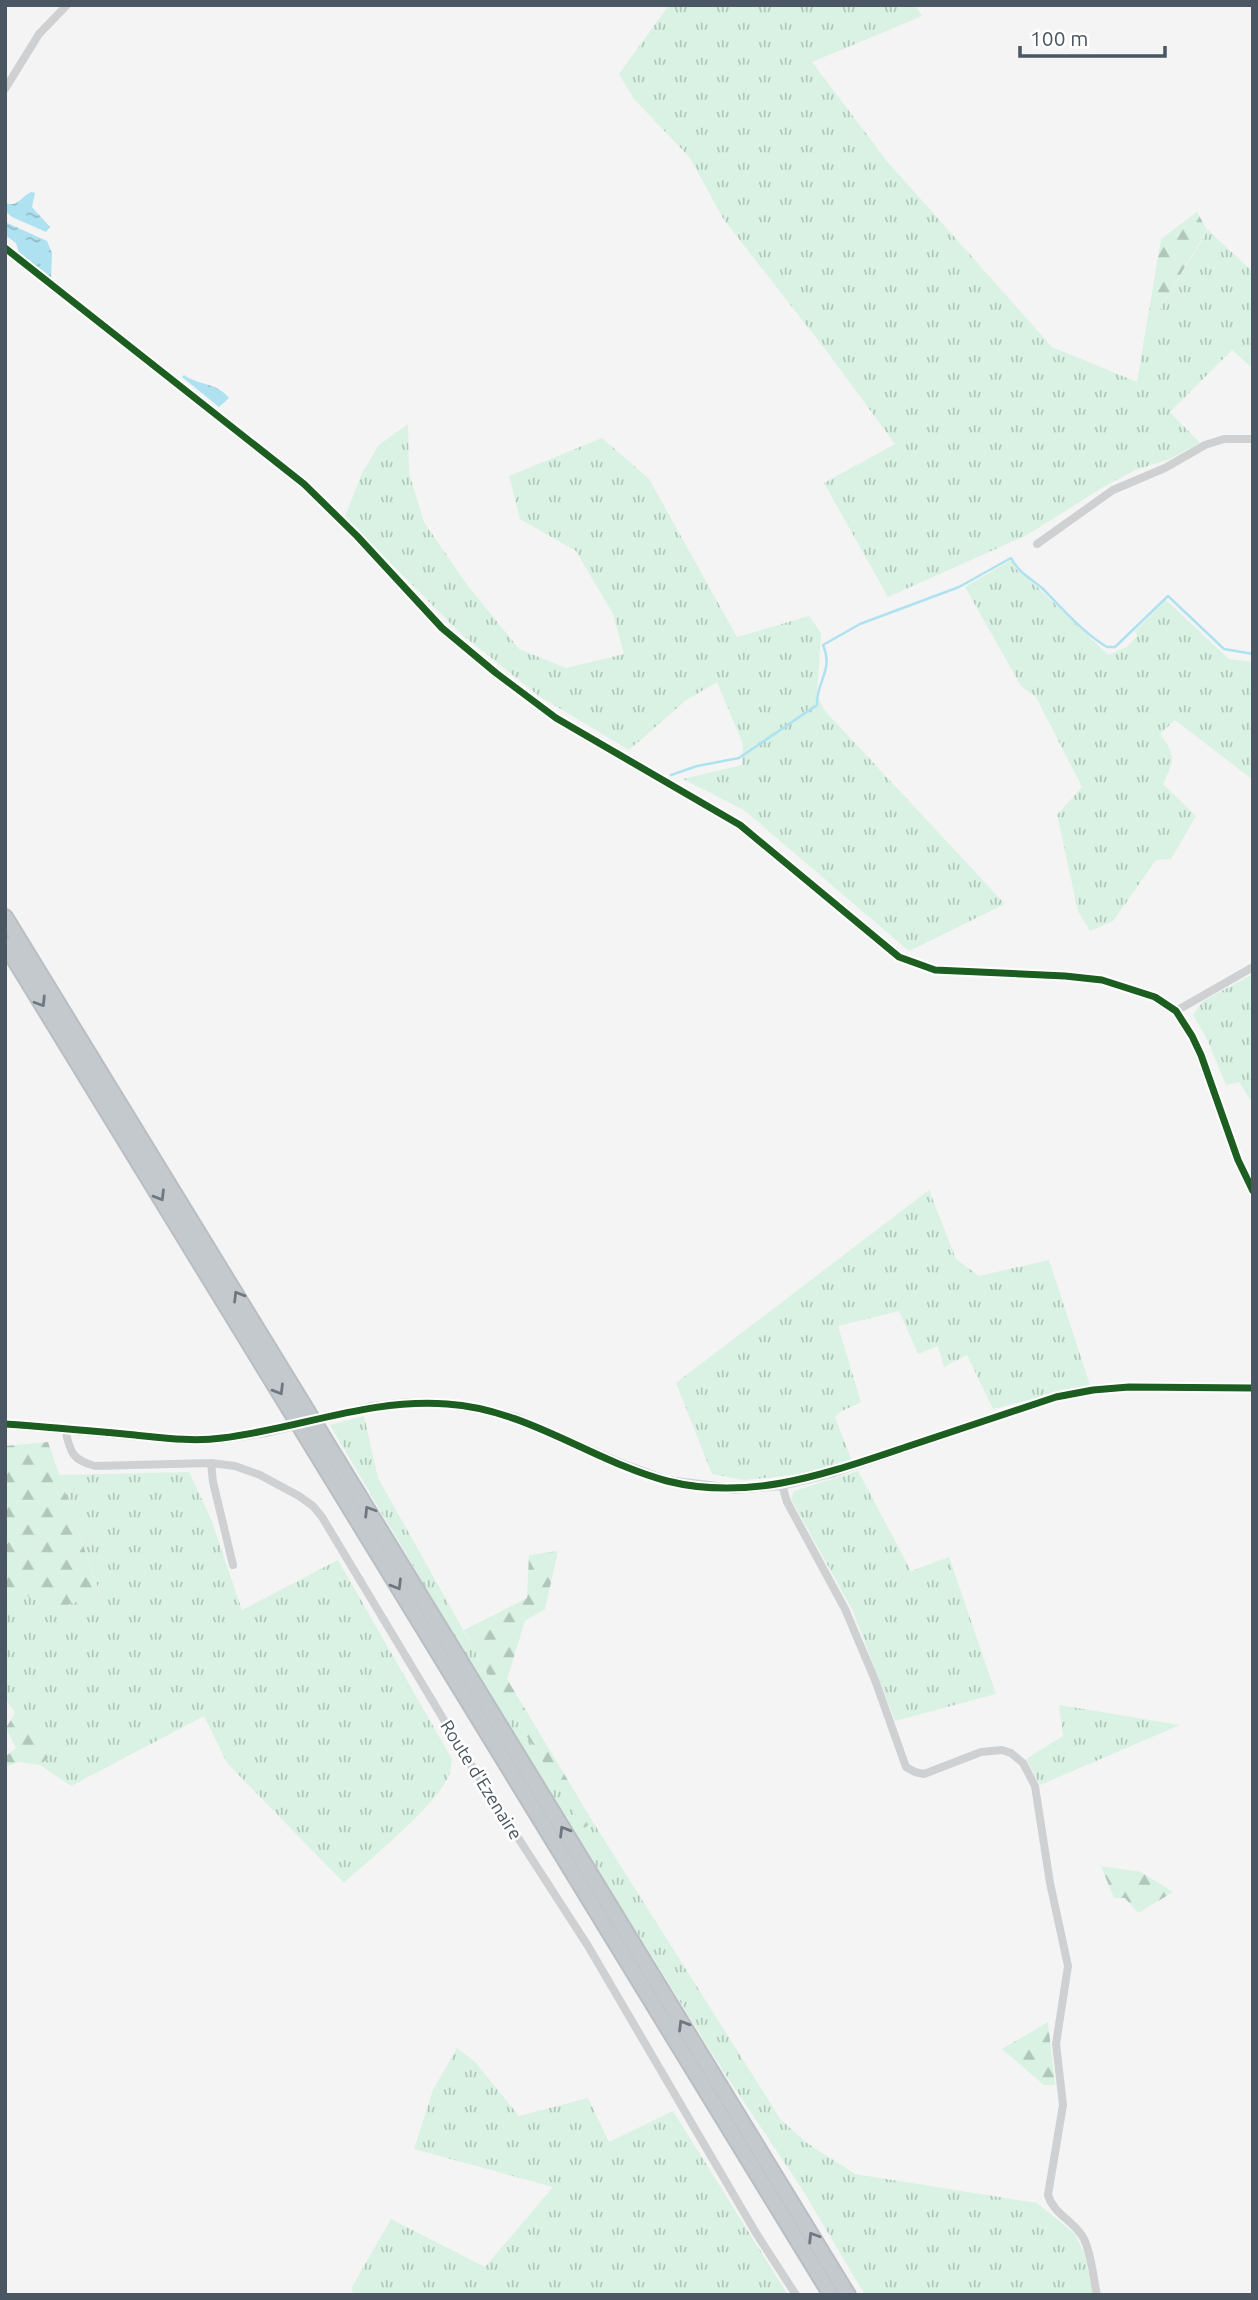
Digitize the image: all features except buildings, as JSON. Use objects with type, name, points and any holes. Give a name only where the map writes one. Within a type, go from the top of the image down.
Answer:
[{"type":"highway","points":[[5,917],[848,2295]]},
{"type":"highway","points":[[5,944],[831,2295]]},
{"type":"street","points":[[5,89],[39,34],[67,5]]},
{"type":"street","points":[[5,248],[304,484],[357,536],[442,628],[496,673],[556,718],[740,825],[899,957],[935,970],[1102,980],[1155,997],[1176,1011],[1201,1055],[1238,1160],[1253,1191]]},
{"type":"street","points":[[1037,544],[1113,490],[1165,468],[1205,445],[1224,439],[1253,439]]},
{"type":"street","points":[[1176,1011],[1253,967]]},
{"type":"street","points":[[5,1424],[186,1440],[219,1439],[266,1432],[371,1406],[449,1404],[516,1418],[621,1464],[667,1480],[734,1489],[782,1485],[831,1473],[1056,1397],[1093,1390],[1253,1388]]},
{"type":"street","name":"Route d'Ezenaire","points":[[65,1429],[73,1456],[80,1462],[95,1466],[211,1463],[235,1466],[260,1475],[299,1496],[323,1517],[471,1765],[588,1946],[756,2233],[796,2295]]},
{"type":"street","points":[[211,1463],[233,1565]]},
{"type":"street","points":[[782,1485],[787,1502],[845,1609],[875,1680],[906,1767],[924,1774],[981,1752],[1002,1750],[1018,1757],[1032,1778],[1050,1883],[1068,1959],[1056,2044],[1063,2105],[1048,2195],[1054,2207],[1084,2238],[1097,2295]]},
{"type":"green space","points":[[669,5],[915,5],[922,16],[812,62],[886,160],[1052,347],[1137,382],[1145,334],[1208,230],[1253,272],[1253,365],[1251,367],[1232,350],[1170,412],[1200,443],[1170,459],[1135,470],[1027,535],[888,597],[824,483],[895,444],[724,220],[690,158],[634,99],[619,74]]},
{"type":"green space","points":[[1197,212],[1207,230],[1145,334],[1161,239]]},
{"type":"green space","points":[[408,424],[409,473],[424,522],[465,582],[519,649],[566,668],[624,654],[613,614],[576,551],[520,519],[509,476],[602,438],[649,479],[737,637],[809,616],[821,633],[817,696],[825,711],[1005,904],[909,951],[744,810],[683,779],[742,765],[743,744],[717,682],[685,701],[629,750],[539,696],[460,633],[345,517],[362,473],[379,445]]},
{"type":"green space","points":[[1011,560],[1017,570],[1108,655],[1127,647],[1137,636],[1135,631],[1166,600],[1229,659],[1253,662],[1253,780],[1175,720],[1160,734],[1172,759],[1163,784],[1196,816],[1171,859],[1156,860],[1113,921],[1090,931],[1078,911],[1057,815],[1082,787],[1036,697],[1021,686],[965,587]]},
{"type":"green space","points":[[1253,974],[1253,1104],[1239,1082],[1226,1085],[1207,1039],[1193,1015],[1203,1001]]},
{"type":"green space","points":[[929,1190],[956,1259],[979,1276],[1049,1260],[1090,1385],[993,1409],[967,1355],[944,1367],[938,1346],[918,1354],[899,1311],[838,1326],[861,1402],[835,1417],[852,1461],[805,1474],[744,1480],[712,1474],[676,1383]]},
{"type":"green space","points":[[364,1416],[378,1478],[488,1674],[584,1827],[593,1822],[781,2120],[807,2143],[855,2174],[1037,2203],[1075,2234],[1085,2255],[1093,2295],[865,2295],[802,2189],[718,2063],[473,1668],[330,1425]]},
{"type":"green space","points":[[48,1442],[100,1595],[53,1609],[16,1590],[5,1592],[5,1446]]},
{"type":"green space","points":[[858,1471],[911,1571],[949,1557],[996,1694],[895,1721],[852,1609],[791,1499],[794,1491]]},
{"type":"green space","points":[[189,1472],[211,1519],[242,1610],[338,1560],[452,1759],[449,1775],[431,1801],[344,1883],[227,1763],[204,1716],[71,1786],[40,1765],[48,1758],[34,1726],[15,1713],[5,1698],[5,1592],[16,1590],[53,1609],[100,1594],[59,1475]]},
{"type":"green space","points":[[558,1551],[545,1609],[525,1621],[507,1679],[593,1822],[584,1828],[488,1674],[464,1630],[527,1598],[529,1555]]},
{"type":"green space","points":[[1059,1705],[1180,1725],[1040,1785],[1026,1759],[1063,1736]]},
{"type":"green space","points":[[15,1713],[34,1726],[48,1758],[40,1765],[19,1762],[5,1767],[5,1757],[16,1748],[6,1728]]},
{"type":"green space","points":[[1101,1866],[1141,1872],[1173,1892],[1138,1913],[1125,1898],[1114,1898]]},
{"type":"green space","points":[[1048,2022],[1055,2085],[1044,2085],[1002,2049]]},
{"type":"green space","points":[[457,2048],[475,2062],[519,2116],[588,2098],[609,2142],[673,2111],[788,2295],[353,2295],[352,2287],[391,2219],[485,2267],[553,2187],[414,2149],[433,2090]]},
{"type":"water","points":[[31,192],[35,193],[32,207],[50,227],[46,232],[12,217],[5,211],[5,202],[15,203]]},
{"type":"water","points":[[5,222],[47,241],[52,253],[51,278],[19,253],[16,243],[5,235]]},
{"type":"water","points":[[184,375],[219,389],[229,398],[219,407],[182,377]]},
{"type":"waterway","points":[[671,775],[697,766],[739,758],[817,705],[827,662],[823,645],[860,624],[959,587],[1011,558],[1021,571],[1081,627],[1107,647],[1115,647],[1168,596],[1224,649],[1253,654]]},
{"type":"cycle path","points":[[5,248],[304,484],[357,536],[442,628],[496,673],[556,718],[740,825],[899,957],[935,970],[1102,980],[1155,997],[1176,1011],[1201,1055],[1238,1160],[1253,1191]]},
{"type":"cycle path","points":[[5,1424],[201,1440],[250,1434],[362,1410],[418,1403],[447,1404],[505,1415],[612,1461],[667,1481],[698,1487],[729,1488],[789,1482],[818,1475],[1056,1397],[1129,1387],[1253,1388]]}]
